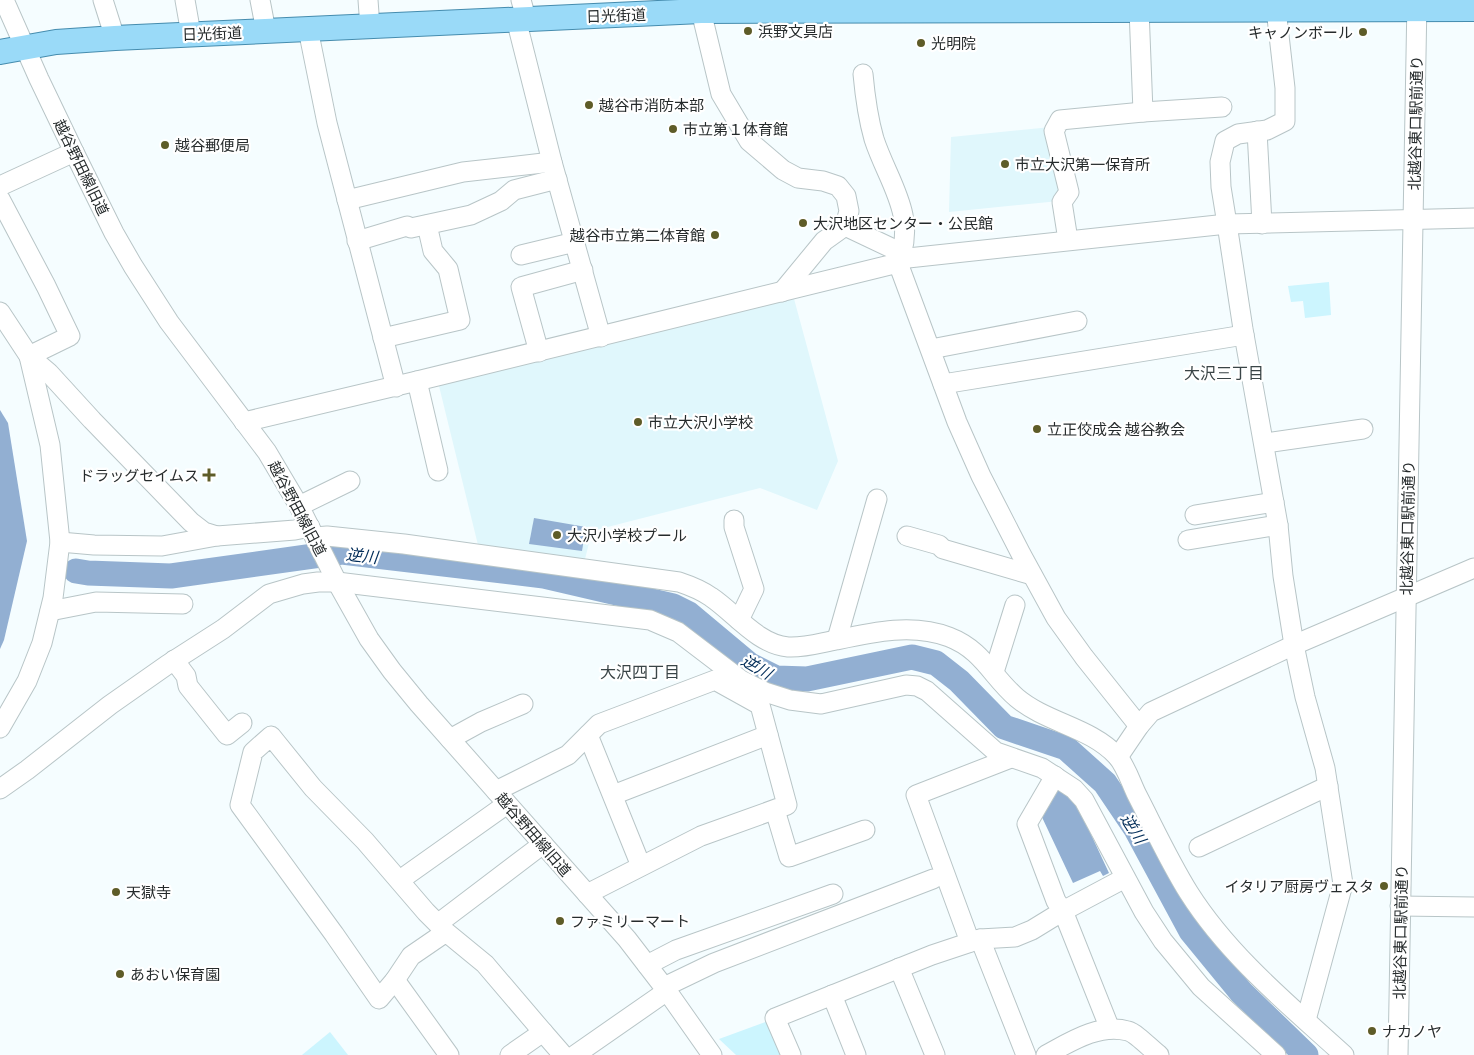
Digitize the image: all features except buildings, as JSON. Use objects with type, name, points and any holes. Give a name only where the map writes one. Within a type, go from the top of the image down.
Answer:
[{"type":"main road","name":"日光街道","points":[[0,52],[56,42],[115,38],[370,27],[521,13],[700,6],[915,5],[1139,9],[1275,4],[1416,5],[1474,9]]},
{"type":"street","name":"越谷野田線旧道","points":[[4,0],[24,47],[114,233],[151,296],[169,322],[267,452],[299,506],[335,578],[380,656],[419,704],[627,938],[666,989],[712,1055]]},
{"type":"street","points":[[103,0],[115,38]]},
{"type":"street","points":[[185,0],[191,34]]},
{"type":"street","points":[[260,0],[266,31]]},
{"type":"street","points":[[368,0],[370,27]]},
{"type":"street","points":[[1275,4],[1285,88],[1285,121],[1267,130],[1238,134],[1225,142],[1220,162],[1226,224],[1244,335],[1265,443],[1294,645],[1305,697],[1325,768],[1343,884],[1306,1020]]},
{"type":"street","name":"北越谷東口駅前通り","points":[[1398,1055],[1416,5]]},
{"type":"street","points":[[700,6],[721,94],[749,141],[783,170],[798,178],[823,181],[838,186],[846,196],[849,211],[845,226],[824,241],[782,292]]},
{"type":"street","points":[[1139,9],[1143,112]]},
{"type":"street","points":[[521,13],[555,171],[601,337]]},
{"type":"street","points":[[308,29],[327,123],[396,386]]},
{"type":"street","points":[[863,74],[866,102],[874,139],[898,198],[905,222],[900,258],[957,422],[981,476],[1056,618],[1084,657],[1139,726]]},
{"type":"street","points":[[1068,240],[1062,202],[1069,192],[1054,131],[1060,120],[1222,107]]},
{"type":"street","points":[[1257,131],[1262,224]]},
{"type":"street","points":[[0,186],[74,152]]},
{"type":"street","points":[[347,200],[463,172],[555,171]]},
{"type":"street","points":[[357,241],[407,226],[411,228],[471,215],[501,201],[514,190],[555,171]]},
{"type":"street","points":[[0,199],[70,336],[28,356]]},
{"type":"street","points":[[244,422],[417,382],[782,292],[900,258],[1226,224],[1474,218]]},
{"type":"street","points":[[383,338],[460,320],[448,269],[433,251],[427,225]]},
{"type":"street","points":[[845,226],[900,258]]},
{"type":"street","points":[[521,255],[575,242]]},
{"type":"street","points":[[539,352],[521,287],[583,270]]},
{"type":"street","points":[[0,312],[28,356],[50,445],[60,542],[53,598],[42,643],[27,681],[0,728]]},
{"type":"street","points":[[931,349],[1077,321]]},
{"type":"street","points":[[943,384],[1244,335]]},
{"type":"street","points":[[28,356],[49,372],[92,420],[191,522],[204,532],[217,536]]},
{"type":"street","points":[[417,382],[438,470]]},
{"type":"street","points":[[1265,443],[1363,429]]},
{"type":"street","points":[[299,506],[350,481]]},
{"type":"street","points":[[837,639],[877,499]]},
{"type":"street","points":[[1195,515],[1274,502]]},
{"type":"street","points":[[734,520],[734,527],[754,588],[738,620]]},
{"type":"street","points":[[1188,540],[1278,525]]},
{"type":"street","points":[[60,542],[162,546],[217,536],[295,530],[314,535],[404,544],[679,582],[697,588],[712,597],[756,633],[786,647],[802,647],[837,639],[901,629],[918,629],[949,637],[964,644],[983,660],[1016,697],[1027,705],[1084,733],[1118,757],[1190,894],[1230,948],[1344,1055]]},
{"type":"street","points":[[907,536],[1032,575]]},
{"type":"street","points":[[1118,757],[1151,712],[1294,645],[1474,568]]},
{"type":"street","points":[[0,789],[110,705],[174,660],[223,629],[269,594],[303,584],[335,578],[650,620],[678,632],[741,680],[765,692],[790,700],[821,704],[906,685],[917,686],[927,691],[996,752],[1042,768],[1074,789],[1084,800],[1144,912],[1163,941],[1201,987],[1276,1055]]},
{"type":"street","points":[[50,611],[96,602],[183,604]]},
{"type":"street","points":[[994,672],[1015,605]]},
{"type":"street","points":[[174,660],[186,676],[188,686],[227,735],[242,723]]},
{"type":"street","points":[[407,876],[502,798],[568,755],[599,724],[715,680],[760,705],[787,805],[701,836],[587,894]]},
{"type":"street","points":[[450,739],[481,722],[523,704]]},
{"type":"street","points":[[588,735],[641,866]]},
{"type":"street","points":[[612,795],[768,735]]},
{"type":"street","points":[[543,844],[445,925],[411,956],[395,980],[379,998],[240,805],[253,752],[272,736],[312,788],[365,841],[426,912],[445,925],[485,964],[563,1055]]},
{"type":"street","points":[[1011,758],[916,795],[975,940],[1026,1055]]},
{"type":"street","points":[[1055,776],[1026,824],[1110,1029]]},
{"type":"street","points":[[1199,847],[1328,786]]},
{"type":"street","points":[[775,810],[789,857],[865,830]]},
{"type":"street","points":[[791,1055],[775,1018],[899,968],[975,940],[1015,936],[1032,930],[1063,911],[1126,878]]},
{"type":"street","points":[[575,1055],[666,989],[714,963],[933,879]]},
{"type":"street","points":[[647,964],[676,950],[833,894]]},
{"type":"street","points":[[1400,906],[1474,907]]},
{"type":"street","points":[[899,968],[935,1055]]},
{"type":"street","points":[[395,980],[449,1055]]},
{"type":"street","points":[[832,995],[856,1055]]},
{"type":"street","points":[[1046,1055],[1083,1035],[1110,1029],[1129,1031],[1159,1055]]},
{"type":"street","points":[[510,1055],[543,1032]]},
{"type":"shaded area","name":"市立大沢第一保育所","points":[[1051,127],[1067,191],[1059,201],[949,212],[951,137]]},
{"type":"shaded area","points":[[1329,282],[1331,315],[1305,318],[1303,301],[1291,302],[1288,286]]},
{"type":"shaded area","name":"市立大沢小学校","points":[[793,295],[838,461],[817,510],[760,488],[592,531],[585,559],[478,545],[438,382]]},
{"type":"shaded area","points":[[0,410],[8,423],[27,541],[4,640],[0,649]]},
{"type":"shaded area","name":"大沢小学校プール","points":[[534,518],[586,527],[582,551],[529,544]]},
{"type":"shaded area","points":[[1058,786],[1074,798],[1109,873],[1103,876],[1100,871],[1073,883],[1040,813]]},
{"type":"shaded area","points":[[771,1020],[786,1055],[736,1055],[719,1039]]},
{"type":"shaded area","points":[[330,1032],[348,1055],[302,1055]]},
{"type":"waterway","name":"逆川","points":[[76,571],[171,576],[342,552],[544,576],[673,606],[689,614],[750,665],[776,678],[807,679],[912,657],[936,663],[959,681],[1004,727],[1066,748],[1105,783],[1136,829],[1191,931],[1241,992],[1306,1055]]},
{"type":"place","name":"浜野文具店","points":[[748,31]]},
{"type":"place","name":"キャノンボール","points":[[1363,32]]},
{"type":"place","name":"光明院","points":[[921,43]]},
{"type":"place","name":"越谷市消防本部","points":[[589,105]]},
{"type":"place","name":"市立第１体育館","points":[[673,129]]},
{"type":"place","name":"越谷郵便局","points":[[165,145]]},
{"type":"place","name":"市立大沢第一保育所","points":[[1005,164]]},
{"type":"place","name":"大沢地区センター・公民館","points":[[803,223]]},
{"type":"place","name":"越谷市立第二体育館","points":[[715,235]]},
{"type":"place","name":"市立大沢小学校","points":[[638,422]]},
{"type":"place","name":"立正佼成会 越谷教会","points":[[1037,429]]},
{"type":"place","name":"ドラッグセイムス","points":[[209,475]]},
{"type":"place","name":"大沢小学校プール","points":[[557,535]]},
{"type":"place","name":"イタリア厨房ヴェスタ","points":[[1384,886]]},
{"type":"place","name":"天獄寺","points":[[116,892]]},
{"type":"place","name":"ファミリーマート","points":[[560,921]]},
{"type":"place","name":"あおい保育園","points":[[120,974]]},
{"type":"place","name":"ナカノヤ","points":[[1372,1031]]},
{"type":"district","name":"大沢三丁目","points":[[1224,372]]},
{"type":"district","name":"大沢四丁目","points":[[640,671]]}]
